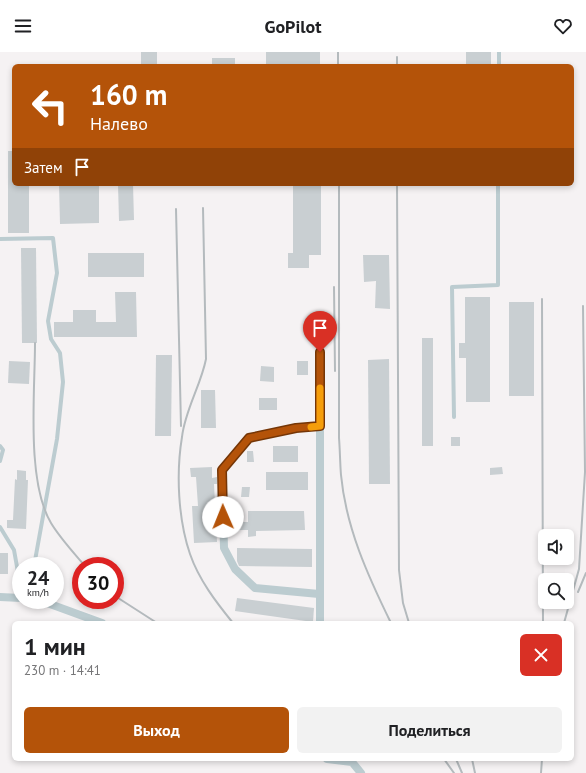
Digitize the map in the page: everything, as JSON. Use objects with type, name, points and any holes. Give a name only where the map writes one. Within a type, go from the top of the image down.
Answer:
[{"type":"street","points":[[320,352],[320,621]]},
{"type":"street","points":[[319,594],[255,588],[235,569],[224,548],[222,470],[249,438],[296,428],[320,426]]},
{"type":"street","points":[[0,597],[12,598]]},
{"type":"street","points":[[64,609],[97,621]]},
{"type":"street","points":[[344,761],[352,762],[361,773]]},
{"type":"lane","points":[[499,52],[499,64]]},
{"type":"lane","points":[[454,418],[452,287],[498,285],[498,186]]},
{"type":"lane","points":[[0,239],[53,238],[54,245],[56,273],[48,321],[51,339],[60,353],[63,382],[57,439],[36,557]]},
{"type":"lane","points":[[0,446],[3,450],[0,461]]},
{"type":"lane","points":[[0,527],[14,550],[15,557]]},
{"type":"building","points":[[141,52],[157,52],[157,64],[141,64]]},
{"type":"building","points":[[266,52],[320,52],[320,64],[266,64]]},
{"type":"building","points":[[466,52],[491,52],[491,64],[466,64]]},
{"type":"building","points":[[212,58],[235,58],[235,64],[212,64]]},
{"type":"building","points":[[8,151],[12,151],[12,186],[29,186],[29,233],[8,233]]},
{"type":"building","points":[[59,186],[99,186],[99,223],[60,224]]},
{"type":"building","points":[[118,186],[133,186],[134,220],[119,221]]},
{"type":"building","points":[[293,186],[321,186],[321,255],[309,255],[309,268],[288,268],[288,253],[293,253]]},
{"type":"building","points":[[21,248],[36,248],[37,343],[22,343]]},
{"type":"building","points":[[88,253],[144,253],[144,277],[88,277]]},
{"type":"building","points":[[363,255],[389,255],[390,309],[375,308],[376,281],[364,282]]},
{"type":"building","points":[[115,292],[136,292],[137,337],[54,337],[54,322],[73,322],[73,310],[96,310],[96,322],[116,322]]},
{"type":"building","points":[[465,297],[490,297],[490,402],[466,402],[466,358],[459,358],[459,343],[465,343]]},
{"type":"building","points":[[509,302],[534,302],[534,396],[509,396]]},
{"type":"building","points":[[422,338],[433,338],[433,446],[422,446]]},
{"type":"building","points":[[156,355],[172,355],[171,436],[155,436]]},
{"type":"building","points":[[389,359],[390,484],[369,484],[368,360]]},
{"type":"building","points":[[9,361],[30,362],[29,384],[8,383]]},
{"type":"building","points":[[297,361],[308,361],[308,375],[297,375]]},
{"type":"building","points":[[261,366],[274,367],[274,382],[260,381]]},
{"type":"building","points":[[201,390],[215,390],[216,428],[201,428]]},
{"type":"building","points":[[259,398],[277,398],[277,410],[259,410]]},
{"type":"building","points":[[451,437],[460,437],[460,446],[451,446]]},
{"type":"building","points":[[273,446],[298,446],[298,462],[273,462]]},
{"type":"building","points":[[247,451],[253,451],[254,462],[247,462]]},
{"type":"building","points":[[212,467],[212,478],[217,477],[217,484],[214,484],[217,542],[194,543],[192,506],[198,506],[196,477],[191,477],[190,468]]},
{"type":"building","points":[[502,467],[503,474],[490,475],[490,468]]},
{"type":"building","points":[[17,470],[26,471],[26,480],[28,480],[26,529],[7,528],[7,520],[13,520],[15,479],[17,480]]},
{"type":"building","points":[[266,472],[308,472],[308,490],[266,490]]},
{"type":"building","points":[[242,487],[250,487],[249,497],[241,497]]},
{"type":"building","points":[[248,511],[304,511],[305,530],[256,531],[256,536],[248,537],[248,530],[235,530],[235,522],[248,522]]},
{"type":"building","points":[[237,548],[312,549],[312,567],[239,566],[237,561]]},
{"type":"building","points":[[0,553],[8,553],[8,574],[0,574]]},
{"type":"building","points":[[237,598],[314,608],[313,621],[235,611]]},
{"type":"railway","points":[[338,52],[338,64]]},
{"type":"railway","points":[[397,57],[397,64]]},
{"type":"railway","points":[[339,186],[339,438],[341,475],[348,514],[359,551],[374,588],[390,621]]},
{"type":"railway","points":[[397,186],[399,570],[403,603],[408,621]]},
{"type":"railway","points":[[203,208],[206,359],[184,427],[180,451],[179,496],[186,540],[194,564],[208,590],[231,621]]},
{"type":"railway","points":[[176,209],[181,426]]},
{"type":"railway","points":[[334,287],[335,371]]},
{"type":"railway","points":[[542,299],[543,621]]},
{"type":"railway","points":[[565,621],[579,569],[585,472],[583,306]]},
{"type":"railway","points":[[35,343],[33,410],[35,461],[38,484],[43,505],[51,523],[77,557]]},
{"type":"railway","points":[[578,592],[586,573]]},
{"type":"railway","points":[[124,602],[154,621]]},
{"type":"railway","points":[[445,761],[454,773]]},
{"type":"railway","points":[[457,761],[462,773]]},
{"type":"railway","points":[[472,761],[475,773]]},
{"type":"railway","points":[[541,773],[542,761]]},
{"type":"slow traffic","points":[[311,427],[320,426],[320,388]]},
{"type":"route","points":[[223,517],[222,470],[249,438],[296,428],[320,426],[320,352]]}]
